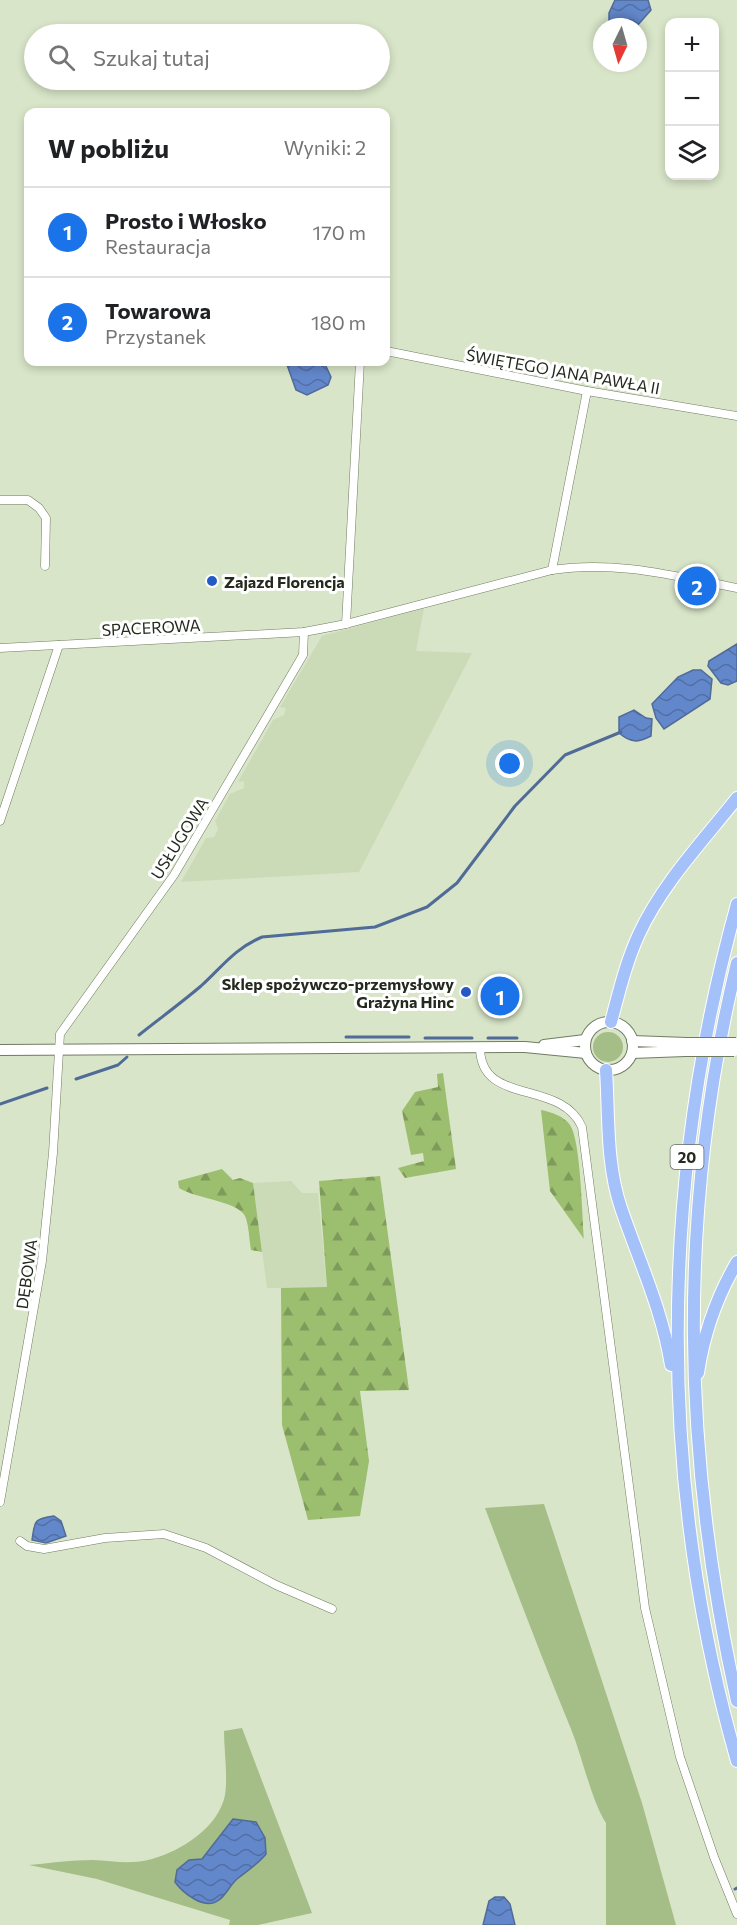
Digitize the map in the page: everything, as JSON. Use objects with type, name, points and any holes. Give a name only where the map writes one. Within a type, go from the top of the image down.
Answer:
[{"type":"main road","points":[[611,1022],[623,976],[648,918],[660,897],[737,798]]},
{"type":"main road","name":"20","points":[[737,904],[711,1008],[688,1139],[679,1257],[677,1341],[689,1525],[701,1607],[737,1761]]},
{"type":"main road","name":"20","points":[[737,963],[710,1097],[698,1188],[692,1338],[694,1409],[701,1499],[717,1605],[737,1701]]},
{"type":"main road","points":[[525,1047],[585,1040],[598,1025],[611,1022],[625,1028],[632,1041],[632,1053],[619,1068],[606,1070],[593,1065],[586,1053],[585,1040]]},
{"type":"main road","points":[[632,1041],[686,1047],[736,1047]]},
{"type":"main road","points":[[0,1050],[525,1047],[586,1053]]},
{"type":"main road","points":[[632,1053],[686,1047]]},
{"type":"main road","points":[[606,1070],[613,1172],[620,1206],[661,1316],[680,1414]]},
{"type":"main road","points":[[694,1409],[707,1326],[715,1301],[737,1262]]},
{"type":"street","name":"ŚWIĘTEGO JANA PAWŁA II","points":[[390,352],[587,391],[737,416]]},
{"type":"street","points":[[346,624],[360,366]]},
{"type":"street","points":[[552,570],[587,391]]},
{"type":"street","points":[[0,500],[28,500],[44,514],[46,519],[45,566]]},
{"type":"street","name":"SPACEROWA","points":[[0,648],[304,632],[346,624],[552,570],[616,566],[737,588]]},
{"type":"street","name":"USŁUGOWA","points":[[60,1049],[60,1034],[174,875],[203,828],[303,655],[304,632]]},
{"type":"street","points":[[0,821],[59,645]]},
{"type":"street","points":[[480,1047],[481,1063],[494,1080],[563,1104],[577,1116],[582,1127],[645,1608],[680,1756],[711,1848],[737,1914]]},
{"type":"street","name":"DĘBOWA","points":[[0,1502],[42,1261],[60,1049]]},
{"type":"street","points":[[20,1541],[27,1546],[44,1550],[95,1539],[164,1534],[206,1548],[276,1585],[332,1609]]},
{"type":"shaded area","points":[[424,608],[416,651],[472,653],[359,872],[181,882],[206,838],[214,837],[218,829],[215,821],[230,794],[244,788],[244,781],[238,782],[273,720],[284,715],[286,708],[280,707],[322,636]]},
{"type":"shaded area","points":[[608,1032],[619,1036],[623,1047],[619,1058],[608,1062],[597,1058],[593,1047],[597,1036]]},
{"type":"shaded area","points":[[291,1181],[302,1193],[318,1193],[327,1288],[267,1288],[253,1183]]},
{"type":"shaded area","points":[[544,1504],[642,1803],[676,1925],[606,1925],[606,1823],[596,1803],[571,1729],[485,1508]]},
{"type":"shaded area","points":[[242,1728],[312,1913],[258,1925],[229,1925],[230,1920],[97,1879],[29,1865],[85,1860],[137,1862],[163,1855],[186,1844],[207,1827],[221,1807],[225,1795],[226,1779],[224,1731]]},
{"type":"green space","points":[[443,1073],[456,1169],[405,1178],[398,1168],[424,1161],[423,1153],[411,1155],[402,1111],[415,1092],[438,1087],[437,1074]]},
{"type":"green space","points":[[541,1110],[564,1119],[574,1134],[579,1162],[584,1239],[550,1191]]},
{"type":"green space","points":[[222,1169],[233,1180],[240,1178],[253,1183],[262,1252],[251,1250],[245,1216],[241,1211],[225,1203],[179,1188],[178,1181]]},
{"type":"green space","points":[[380,1176],[409,1390],[360,1391],[369,1461],[360,1516],[308,1520],[282,1425],[281,1288],[327,1287],[319,1181]]},
{"type":"water","points":[[615,0],[648,0],[651,10],[644,18],[609,18]]},
{"type":"water","points":[[287,366],[326,366],[331,377],[328,385],[307,395],[296,390]]},
{"type":"water","points":[[737,644],[737,681],[728,685],[721,683],[708,666],[709,661]]},
{"type":"water","points":[[693,670],[701,670],[712,679],[710,699],[664,729],[656,718],[652,704],[678,677]]},
{"type":"water","points":[[634,710],[652,719],[651,736],[634,741],[619,733],[619,717]]},
{"type":"water","points":[[54,1516],[61,1521],[66,1536],[46,1543],[32,1540],[36,1522],[42,1518]]},
{"type":"water","points":[[233,1819],[256,1822],[265,1838],[266,1854],[235,1881],[219,1900],[213,1903],[201,1902],[183,1891],[175,1882],[177,1870],[189,1860],[202,1859]]},
{"type":"water","points":[[495,1897],[504,1897],[510,1904],[515,1925],[483,1925],[489,1901]]},
{"type":"waterway","points":[[139,1035],[201,986],[236,953],[262,937],[375,927],[427,907],[457,883],[515,806],[565,755],[621,732]]},
{"type":"waterway","points":[[346,1037],[409,1037]]},
{"type":"waterway","points":[[425,1038],[472,1038]]},
{"type":"waterway","points":[[488,1038],[517,1038]]},
{"type":"waterway","points":[[76,1079],[118,1065],[127,1057]]},
{"type":"waterway","points":[[0,1104],[47,1088]]},
{"type":"place","name":"Zajazd Florencja","points":[[212,581]]},
{"type":"place","name":"Towarowa","points":[[697,586]]},
{"type":"place","name":"Sklep spożywczo-przemysłowy Grażyna Hinc","points":[[466,992]]},
{"type":"place","name":"Prosto i Włosko","points":[[500,996]]}]
